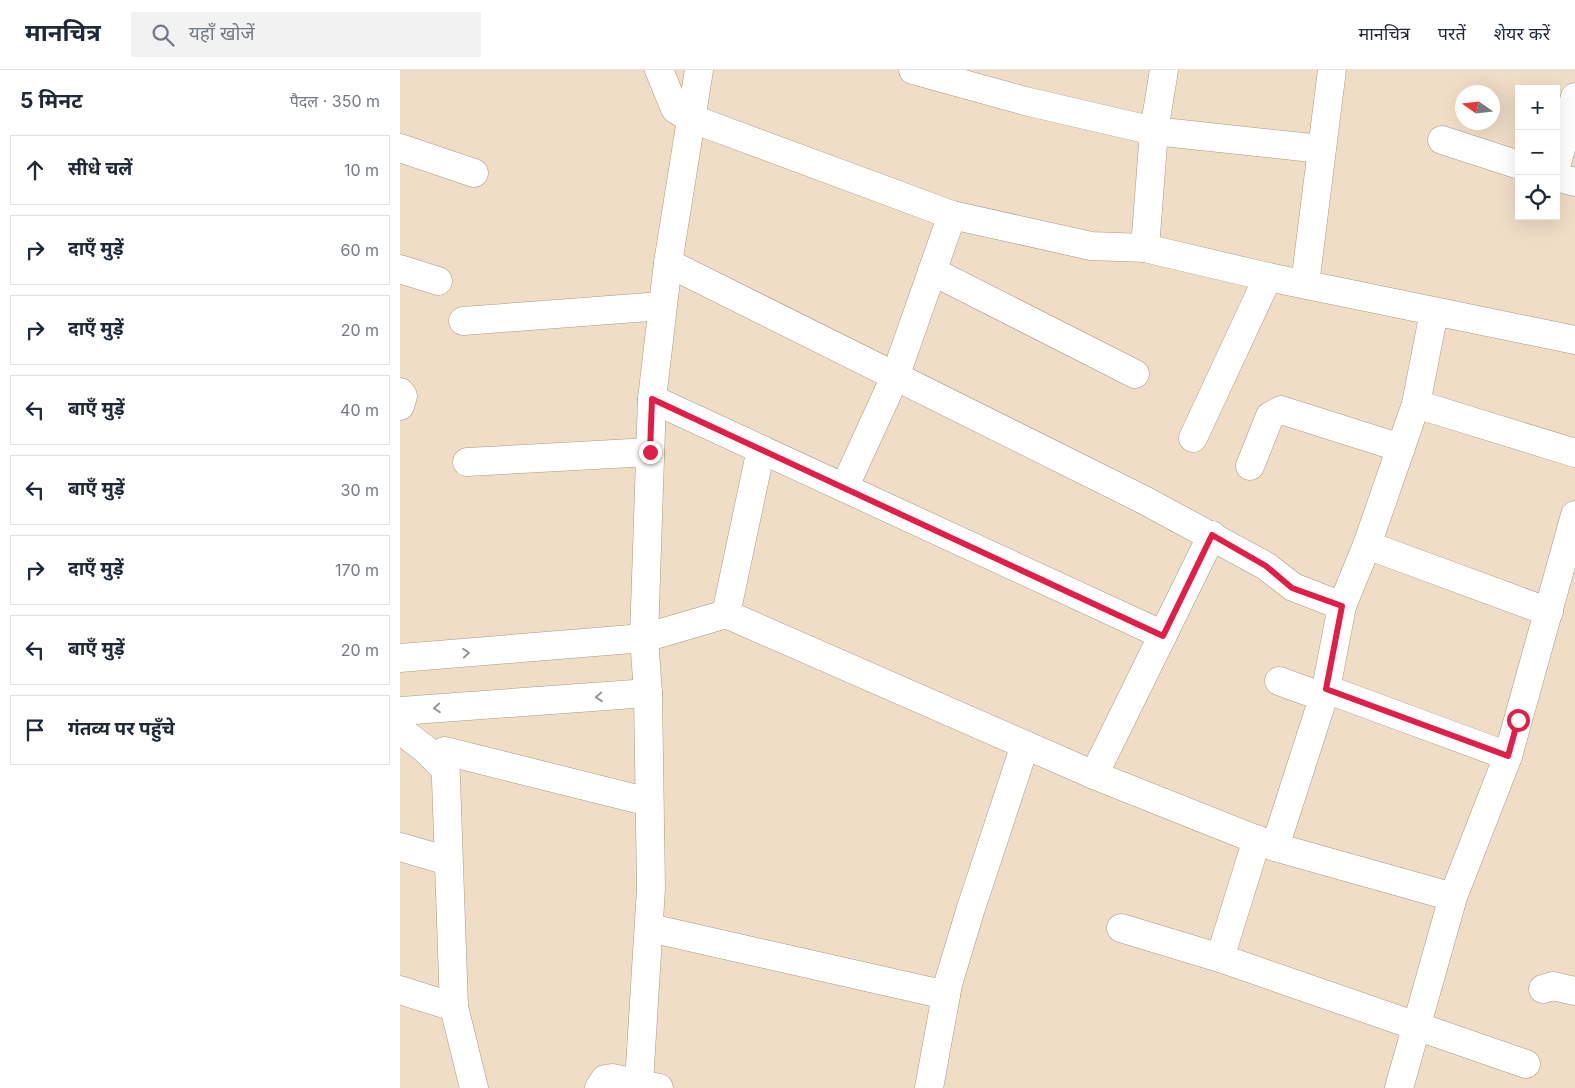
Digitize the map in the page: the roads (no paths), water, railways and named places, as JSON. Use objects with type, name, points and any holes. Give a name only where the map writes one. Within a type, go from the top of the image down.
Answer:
[{"type":"street","points":[[659,70],[676,109],[690,118],[952,215],[1090,246],[1145,248],[1268,277],[1575,340]]},
{"type":"street","points":[[599,1088],[605,1079],[612,1078],[649,1086],[651,888],[648,693],[644,638],[652,399],[668,263],[699,70]]},
{"type":"street","points":[[913,70],[1025,101],[1154,131],[1321,149]]},
{"type":"street","points":[[1145,248],[1154,131],[1164,70]]},
{"type":"street","points":[[1305,284],[1332,70]]},
{"type":"street","points":[[1560,152],[1575,96]]},
{"type":"street","points":[[1442,140],[1515,164]]},
{"type":"street","points":[[400,148],[474,173]]},
{"type":"street","points":[[1560,179],[1575,182]]},
{"type":"street","points":[[844,486],[895,377],[952,215]]},
{"type":"street","points":[[668,263],[1212,535],[1266,566],[1292,588],[1342,606]]},
{"type":"street","points":[[400,269],[438,281]]},
{"type":"street","points":[[932,271],[1135,374]]},
{"type":"street","points":[[1192,438],[1268,277]]},
{"type":"street","points":[[463,321],[662,306]]},
{"type":"street","points":[[1220,958],[1325,693],[1342,606],[1367,545],[1416,404],[1434,312]]},
{"type":"street","points":[[400,392],[403,396],[400,406]]},
{"type":"street","points":[[652,399],[844,486],[1163,636]]},
{"type":"street","points":[[1416,404],[1575,452]]},
{"type":"street","points":[[1250,466],[1270,416],[1281,410],[1401,448]]},
{"type":"street","points":[[726,614],[761,449]]},
{"type":"street","points":[[467,462],[650,452]]},
{"type":"street","points":[[1399,1088],[1418,1027],[1453,897],[1508,756],[1575,515]]},
{"type":"street","points":[[1094,775],[1212,535]]},
{"type":"street","points":[[1367,545],[1549,612]]},
{"type":"street","points":[[400,658],[644,638],[726,614],[1094,775],[1266,843],[1453,897]]},
{"type":"street","points":[[1279,681],[1325,693],[1508,756]]},
{"type":"street","points":[[400,711],[648,693]]},
{"type":"street","points":[[400,730],[446,769]]},
{"type":"street","points":[[929,1088],[946,995],[971,908],[1025,745]]},
{"type":"street","points":[[474,1088],[454,1006],[445,751],[649,802]]},
{"type":"street","points":[[400,847],[448,861]]},
{"type":"street","points":[[650,928],[946,995]]},
{"type":"street","points":[[1121,928],[1220,958],[1526,1064]]},
{"type":"street","points":[[1544,989],[1553,986],[1575,991]]},
{"type":"street","points":[[400,990],[454,1006]]}]
